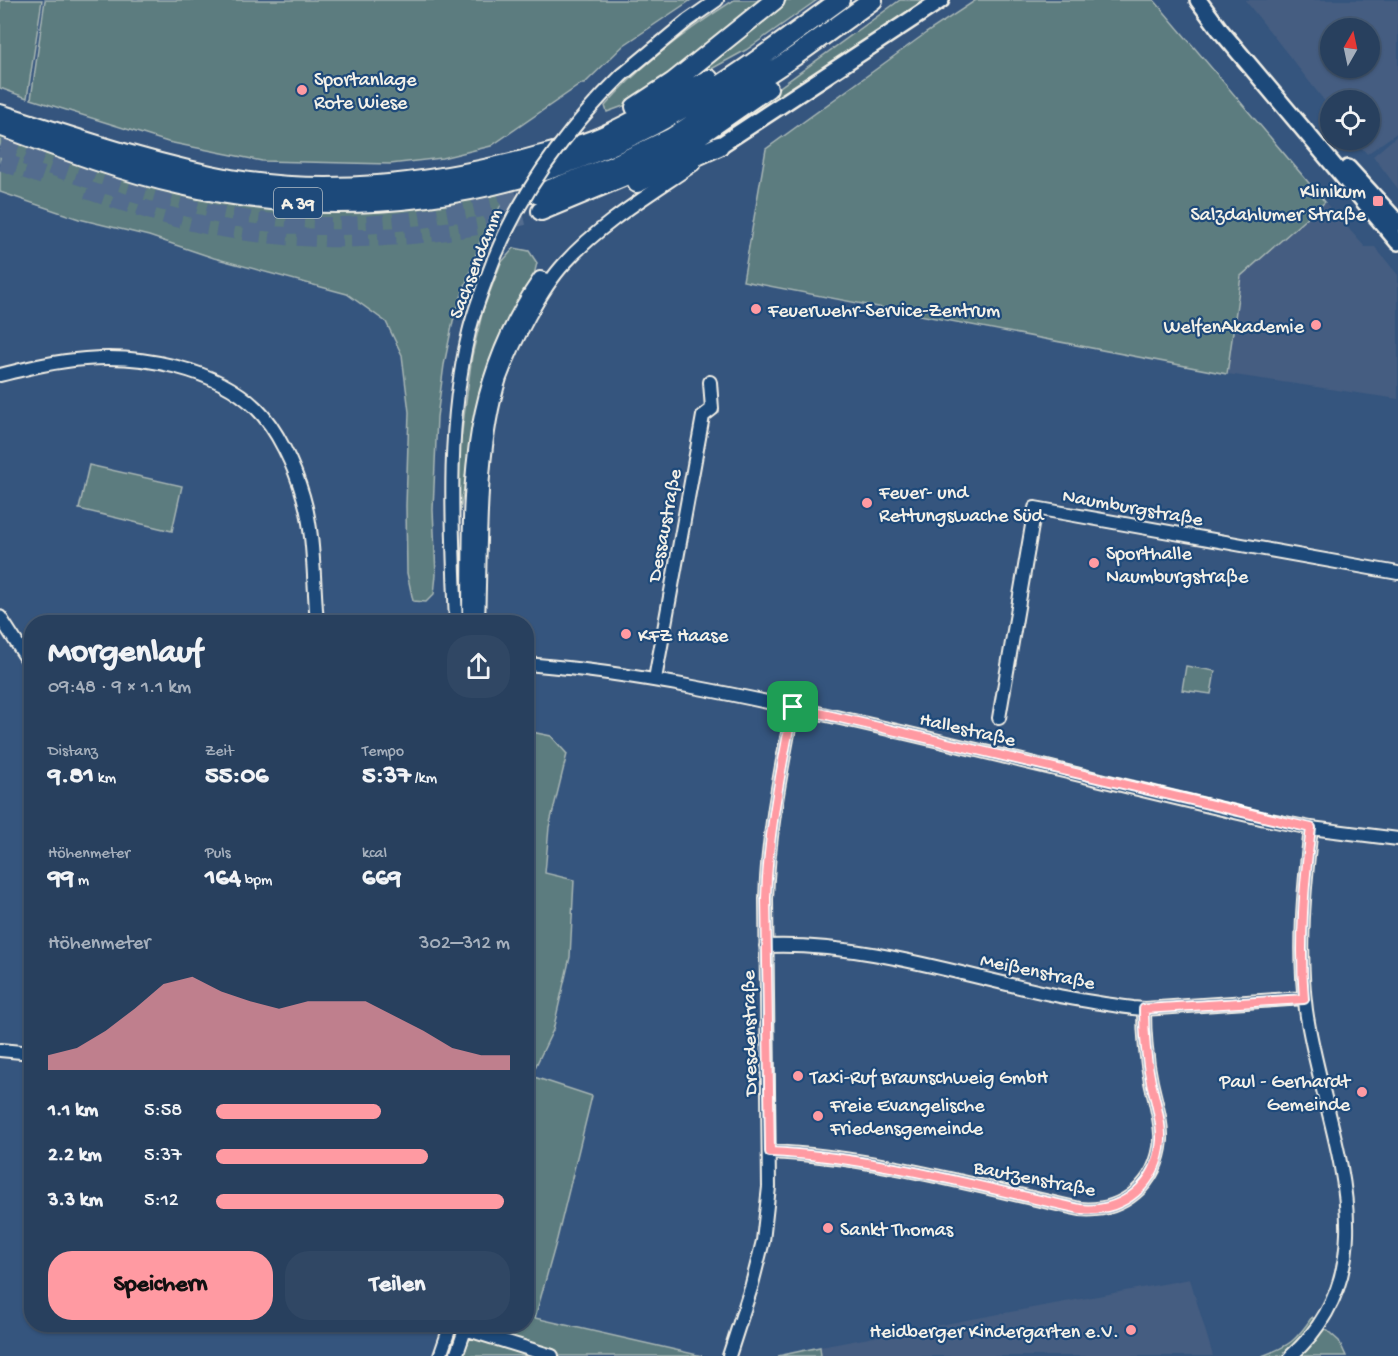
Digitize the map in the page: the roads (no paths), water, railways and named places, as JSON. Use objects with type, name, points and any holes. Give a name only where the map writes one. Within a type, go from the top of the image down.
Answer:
[{"type":"highway","points":[[516,161],[587,133],[634,108],[674,82],[775,0]]},
{"type":"highway","name":"A 39","points":[[0,126],[119,169],[201,190],[254,199],[336,205],[436,197],[490,187],[554,168],[599,151],[677,112],[840,0]]},
{"type":"highway","points":[[720,146],[624,188],[585,201],[534,207],[642,169],[687,144],[767,89],[795,56],[873,0]]},
{"type":"highway","points":[[0,114],[156,162],[205,173],[258,183],[296,186],[374,186],[477,172],[570,148],[609,133],[716,75],[772,48]]},
{"type":"highway","points":[[0,105],[94,142]]},
{"type":"main road","points":[[720,146],[941,0]]},
{"type":"main road","points":[[1198,0],[1220,30],[1398,242]]},
{"type":"main road","points":[[1325,156],[1346,166],[1398,223]]},
{"type":"street","name":"Sachsendamm","points":[[456,615],[451,508],[454,422],[470,331],[494,259],[521,202],[546,163],[583,115],[622,75],[687,21],[717,0]]},
{"type":"street","points":[[478,615],[484,469],[493,406],[510,351],[550,281],[564,264],[603,227],[720,146]]},
{"type":"street","points":[[469,615],[472,468],[482,405],[494,365],[511,327],[540,278],[550,281]]},
{"type":"street","points":[[0,375],[26,368],[86,359],[118,359],[178,367],[201,374],[239,395],[256,408],[267,421],[290,460],[303,497],[310,539],[316,615]]},
{"type":"street","name":"Dessaustraße","points":[[655,679],[703,416],[712,409],[710,382]]},
{"type":"street","name":"Naumburgstraße","points":[[999,718],[1035,508],[1398,573]]},
{"type":"street","points":[[0,617],[24,654]]},
{"type":"street","name":"Hallestraße","points":[[534,665],[655,679],[793,707],[1311,828],[1398,839]]},
{"type":"street","name":"Dresdenstraße","points":[[729,1356],[751,1288],[763,1241],[769,1187],[766,898],[770,831],[793,707]]},
{"type":"street","points":[[1291,1356],[1316,1331],[1334,1303],[1346,1263],[1350,1225],[1348,1188],[1319,1076],[1304,999],[1301,958],[1302,920],[1311,828]]},
{"type":"street","name":"Meißenstraße","points":[[766,946],[810,946],[847,950],[902,960],[1057,996],[1144,1009],[1304,999]]},
{"type":"street","name":"Bautzenstraße","points":[[770,1152],[862,1161],[1080,1209],[1105,1209],[1130,1198],[1148,1179],[1159,1154],[1161,1138],[1146,1054],[1144,1009]]},
{"type":"street","points":[[0,1050],[24,1052]]},
{"type":"street","points":[[440,1356],[448,1332]]},
{"type":"street","points":[[456,1356],[464,1332]]},
{"type":"street","points":[[481,1332],[552,1356]]},
{"type":"tunnel","points":[[0,147],[122,190],[164,202],[249,220],[292,225],[361,225],[412,220],[463,212],[537,194]]},
{"type":"tunnel","points":[[0,161],[46,177]]},
{"type":"tunnel","points":[[87,190],[201,224],[282,236],[322,238],[403,236],[484,225],[524,216]]},
{"type":"place","name":"Sportanlage Rote Wiese","points":[[302,90]]},
{"type":"place","name":"Klinikum Salzdahlumer Straße","points":[[1378,201]]},
{"type":"place","name":"Feuerwehr-Service-Zentrum","points":[[756,309]]},
{"type":"place","name":"WelfenAkademie","points":[[1316,325]]},
{"type":"place","name":"Feuer- und Rettungswache Süd","points":[[867,503]]},
{"type":"place","name":"Sporthalle Naumburgstraße","points":[[1094,563]]},
{"type":"place","name":"KFZ Haase","points":[[626,634]]},
{"type":"place","name":"Taxi-Ruf Braunschweig GmbH","points":[[798,1076]]},
{"type":"place","name":"Paul - Gerhardt Gemeinde","points":[[1362,1092]]},
{"type":"place","name":"Freie Evangelische Friedensgemeinde","points":[[818,1116]]},
{"type":"place","name":"Sankt Thomas","points":[[828,1228]]},
{"type":"place","name":"Heidberger Kindergarten e.V.","points":[[1131,1330]]}]
